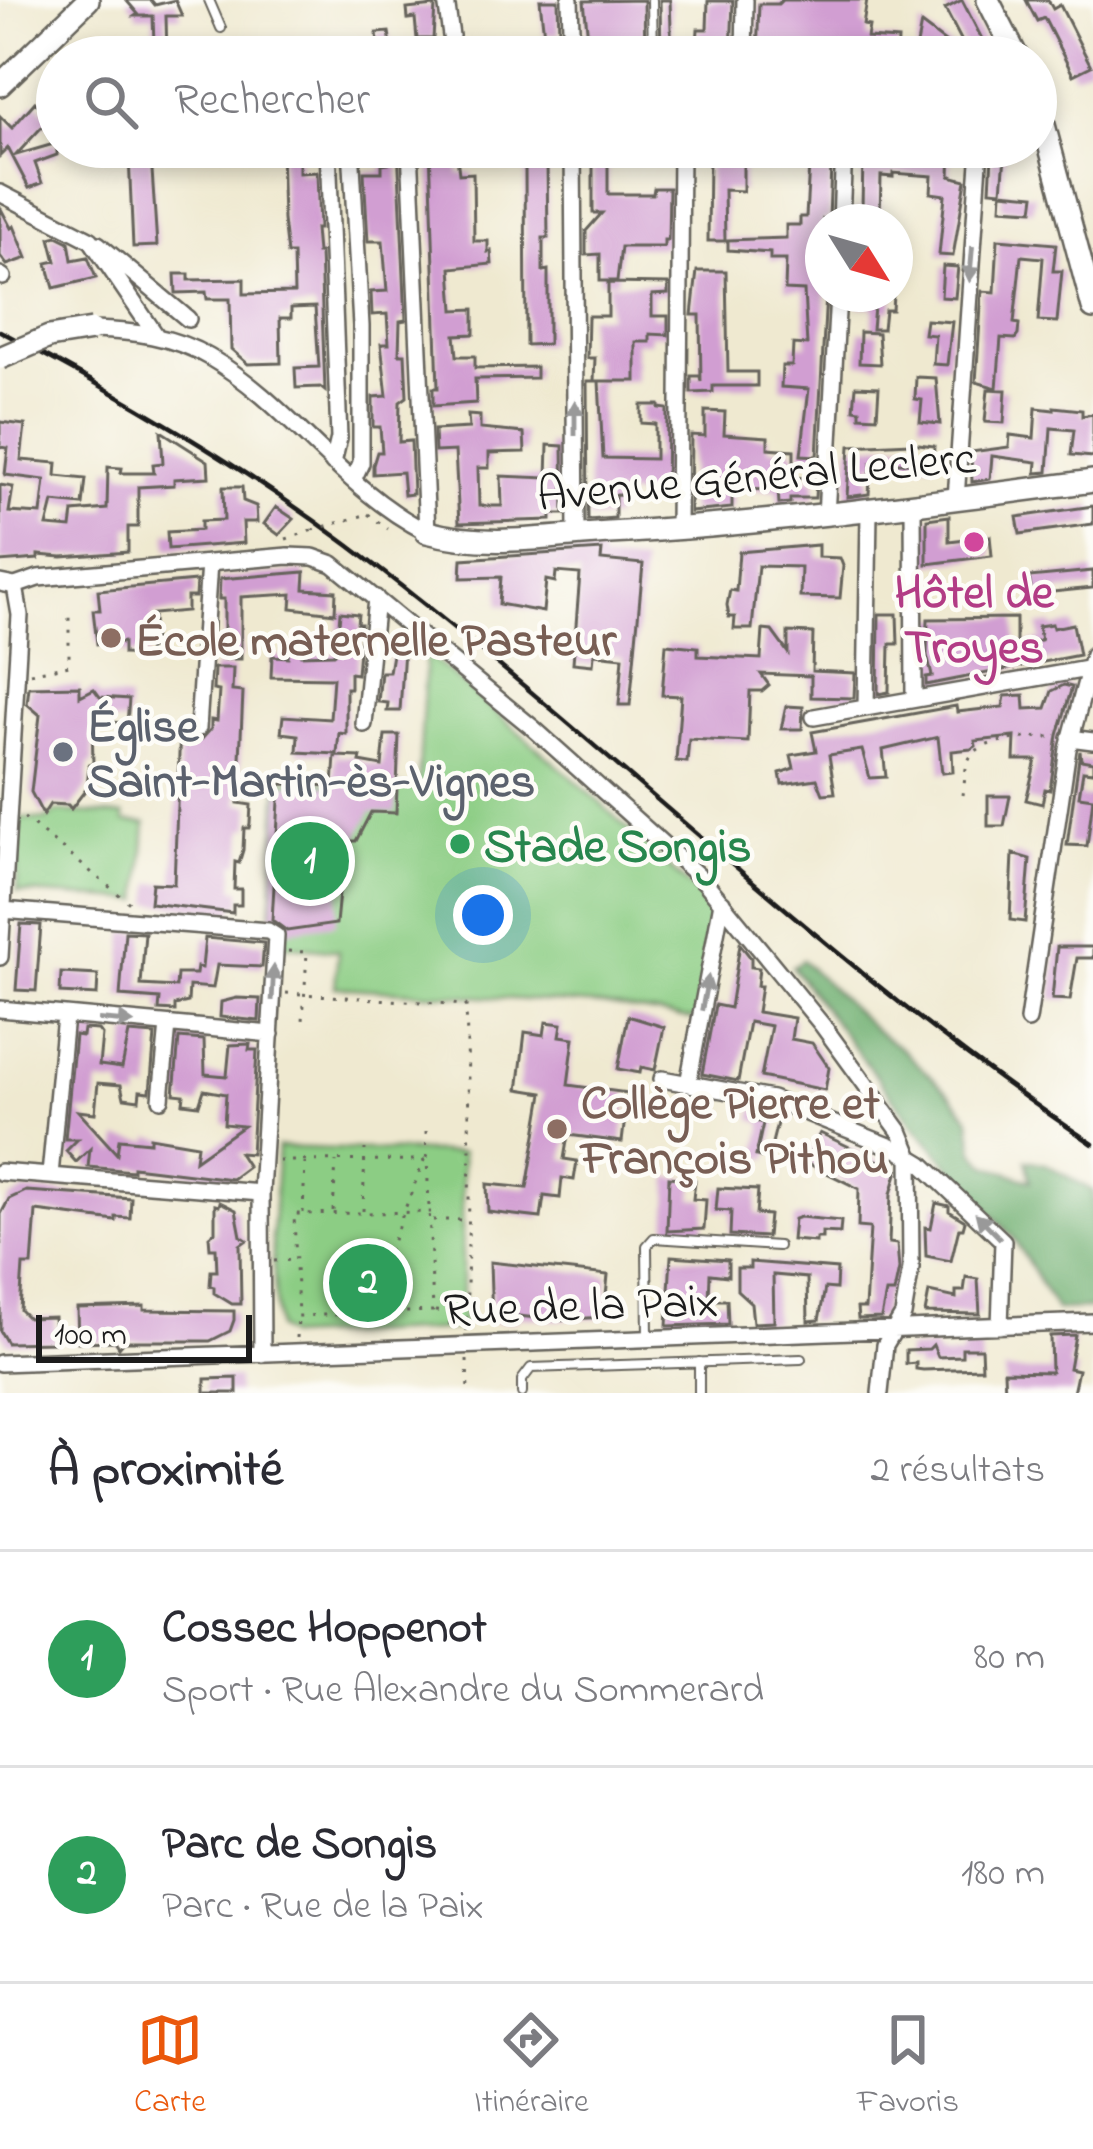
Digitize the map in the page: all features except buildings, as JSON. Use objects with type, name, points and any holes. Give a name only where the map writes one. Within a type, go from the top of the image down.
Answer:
[{"type":"main road","points":[[988,0],[1006,36]]},
{"type":"main road","points":[[53,36],[88,3]]},
{"type":"main road","points":[[0,85],[36,51]]},
{"type":"main road","points":[[1057,161],[1085,246],[1093,308]]},
{"type":"main road","points":[[0,358],[49,337],[92,330]]},
{"type":"main road","name":"Avenue Général Leclerc","points":[[427,532],[479,541],[678,529],[826,516],[1093,482]]},
{"type":"street","points":[[446,0],[451,36]]},
{"type":"street","points":[[570,0],[571,36]]},
{"type":"street","points":[[744,36],[745,0]]},
{"type":"street","points":[[329,168],[339,438],[333,463]]},
{"type":"street","points":[[352,168],[361,417],[361,469],[352,480]]},
{"type":"street","points":[[411,168],[427,532]]},
{"type":"street","points":[[573,168],[576,536]]},
{"type":"street","points":[[678,529],[681,168]]},
{"type":"street","points":[[842,204],[843,168]]},
{"type":"street","points":[[956,499],[979,168]]},
{"type":"street","points":[[0,193],[92,240],[188,319]]},
{"type":"street","points":[[92,240],[157,337]]},
{"type":"street","points":[[826,516],[837,312]]},
{"type":"street","points":[[92,330],[157,337],[224,366],[352,480],[427,532]]},
{"type":"street","points":[[914,505],[914,699]]},
{"type":"street","points":[[866,707],[869,511]]},
{"type":"street","points":[[0,957],[20,615],[8,585],[38,578],[209,563],[313,557],[333,565],[533,728],[704,881],[836,1044],[901,1133],[910,1155],[911,1268],[903,1315],[885,1345],[880,1393]]},
{"type":"street","points":[[199,728],[209,563]]},
{"type":"street","points":[[364,724],[376,598]]},
{"type":"street","points":[[814,717],[1090,662],[1070,738],[1028,1019]]},
{"type":"street","points":[[1070,738],[1093,741]]},
{"type":"street","points":[[688,1084],[722,902]]},
{"type":"street","points":[[2,910],[268,931],[275,936],[261,1193],[270,1358]]},
{"type":"street","points":[[0,1009],[271,1034]]},
{"type":"street","points":[[50,1175],[65,1016]]},
{"type":"street","points":[[161,1100],[168,1025]]},
{"type":"street","points":[[662,1079],[772,1099],[910,1155],[1003,1241],[1000,1326]]},
{"type":"street","points":[[0,1172],[261,1193]]},
{"type":"street","name":"Rue de la Paix","points":[[0,1363],[270,1358],[1093,1322]]},
{"type":"lane","points":[[209,0],[221,28]]},
{"type":"lane","points":[[652,0],[653,36]]},
{"type":"lane","points":[[648,1339],[647,1246],[654,1238],[778,1246]]},
{"type":"lane","points":[[522,1393],[522,1380],[531,1368],[801,1359]]},
{"type":"lane","points":[[699,1363],[699,1393]]},
{"type":"path","points":[[287,538],[368,514],[388,529]]},
{"type":"path","points":[[21,674],[69,665],[69,617]]},
{"type":"path","points":[[964,795],[968,758],[978,749],[1022,738],[1070,738]]},
{"type":"path","points":[[24,818],[133,902],[131,915]]},
{"type":"path","points":[[280,950],[308,952],[303,1021]]},
{"type":"path","points":[[273,992],[466,1005],[466,1332]]},
{"type":"path","points":[[426,1131],[433,1311]]},
{"type":"path","points":[[363,1213],[365,1149]]},
{"type":"path","points":[[271,1160],[424,1160]]},
{"type":"path","points":[[364,1313],[424,1160]]},
{"type":"path","points":[[303,1214],[305,1161]]},
{"type":"path","points":[[333,1213],[336,1162]]},
{"type":"path","points":[[297,1339],[293,1214],[431,1212]]},
{"type":"path","points":[[431,1220],[468,1220]]},
{"type":"path","points":[[267,1261],[296,1260]]},
{"type":"path","points":[[298,1316],[449,1312],[450,1333]]},
{"type":"path","points":[[466,1358],[468,1393]]},
{"type":"green space","name":"Stade Songis","points":[[426,653],[582,786],[704,900],[714,921],[696,1020],[602,1005],[335,987],[338,951],[283,945],[284,924],[271,922],[278,779],[418,788]]},
{"type":"green space","points":[[56,812],[124,815],[125,822],[146,823],[140,901],[17,892],[19,818],[46,820]]},
{"type":"green space","points":[[802,960],[952,1096],[970,1118],[974,1151],[987,1165],[1031,1181],[1026,1160],[1046,1164],[1093,1191],[1093,1309],[1056,1310],[1014,1239],[912,1123],[792,967]]},
{"type":"green space","points":[[278,1147],[462,1153],[462,1329],[288,1337],[277,1329],[272,1238]]},
{"type":"railway","points":[[0,331],[178,431],[348,545],[535,695],[900,1003],[1093,1144]]},
{"type":"place","name":"Hôtel de Troyes","points":[[974,542]]},
{"type":"place","name":"École maternelle Pasteur","points":[[111,638]]},
{"type":"place","name":"Église Saint-Martin-ès-Vignes","points":[[63,752]]},
{"type":"place","name":"Stade Songis","points":[[460,844]]},
{"type":"place","name":"Cossec Hoppenot","points":[[310,861]]},
{"type":"place","name":"Collège Pierre et François Pithou","points":[[557,1129]]},
{"type":"place","name":"Parc de Songis","points":[[368,1283]]}]
